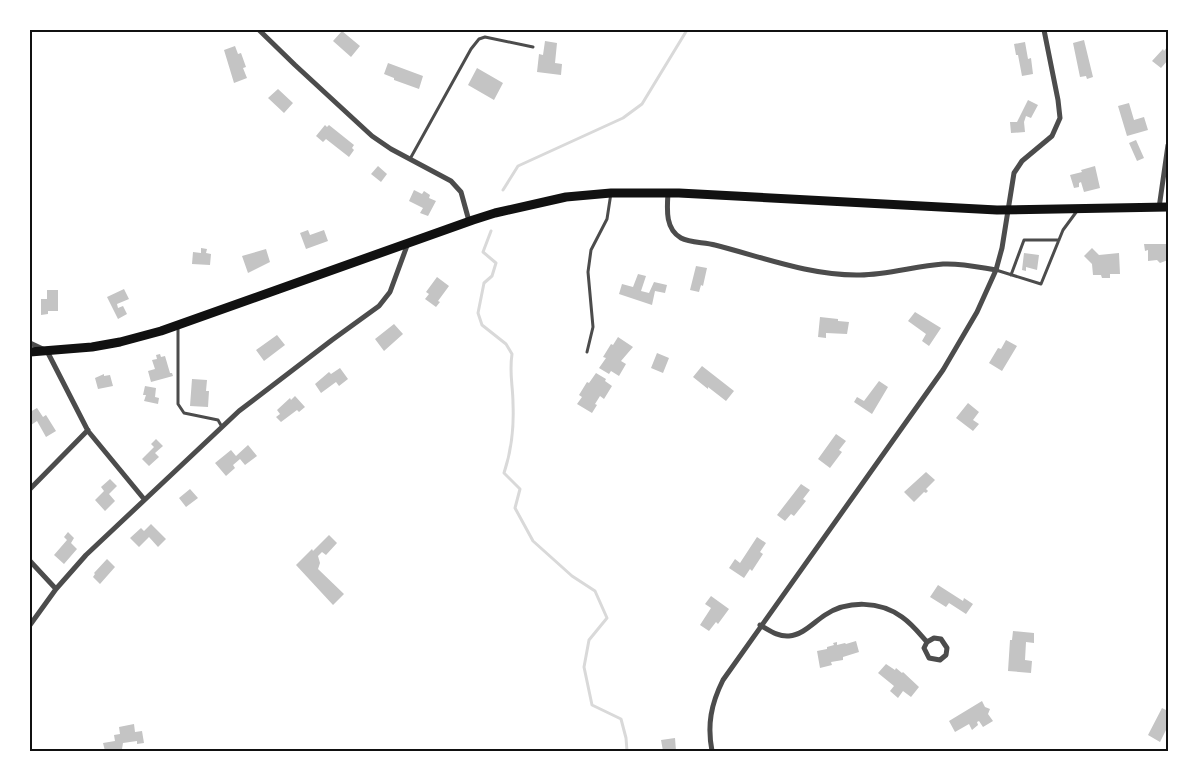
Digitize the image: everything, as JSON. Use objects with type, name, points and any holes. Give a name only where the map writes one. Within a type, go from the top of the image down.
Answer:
[{"type":"main road","points":[[30,352],[92,347],[120,342],[178,326],[469,221],[494,213],[566,197],[611,193],[668,193],[1010,209],[1164,208]]},
{"type":"street","points":[[259,30],[372,136],[451,181],[461,192],[469,221]]},
{"type":"street","points":[[712,751],[708,728],[715,697],[730,668],[943,370],[977,312],[996,270],[1002,248],[1010,209],[1014,173],[1017,167],[1052,136],[1060,118],[1044,30]]},
{"type":"street","points":[[1164,208],[1168,145]]},
{"type":"street","points":[[668,193],[667,213],[669,222],[672,229],[682,238],[802,268],[860,276],[941,264],[996,270]]},
{"type":"street","points":[[30,625],[56,589],[86,555],[144,498],[239,411],[379,306],[390,292],[409,242]]},
{"type":"street","points":[[30,343],[47,351],[88,430],[144,498]]},
{"type":"street","points":[[30,489],[88,430]]},
{"type":"street","points":[[30,561],[56,589]]},
{"type":"street","points":[[760,625],[776,634],[796,635],[803,632],[826,614],[839,608],[851,604],[865,604],[890,610],[902,616],[927,642]]},
{"type":"street","points":[[934,638],[941,639],[947,648],[946,655],[936,660],[929,658],[925,652],[927,642],[934,638]]},
{"type":"lane","points":[[410,159],[471,49],[479,39],[485,37],[533,47]]},
{"type":"lane","points":[[587,352],[593,327],[588,272],[591,250],[607,218],[611,193]]},
{"type":"lane","points":[[996,270],[1041,284],[1064,230],[1078,209]]},
{"type":"lane","points":[[1011,275],[1024,240],[1060,240]]},
{"type":"lane","points":[[178,326],[178,404],[184,413],[218,420],[222,427]]},
{"type":"building","points":[[342,31],[360,46],[351,57],[333,41]]},
{"type":"building","points":[[1084,40],[1093,77],[1087,79],[1086,76],[1080,77],[1073,43]]},
{"type":"building","points":[[545,41],[557,43],[555,63],[562,64],[561,75],[537,72],[539,54],[543,55]]},
{"type":"building","points":[[1025,42],[1028,59],[1031,58],[1033,74],[1022,76],[1014,44]]},
{"type":"building","points":[[235,46],[238,54],[241,53],[246,67],[243,68],[247,78],[234,83],[224,50]]},
{"type":"building","points":[[1168,46],[1168,60],[1161,68],[1152,61]]},
{"type":"building","points":[[388,63],[423,76],[419,89],[394,80],[394,78],[384,74]]},
{"type":"building","points":[[477,68],[503,83],[494,100],[468,85]]},
{"type":"building","points":[[278,89],[293,103],[284,113],[268,98]]},
{"type":"building","points":[[1028,100],[1038,105],[1031,118],[1026,116],[1024,122],[1025,132],[1011,133],[1010,122],[1017,122]]},
{"type":"building","points":[[1129,103],[1134,120],[1144,117],[1148,130],[1127,136],[1118,106]]},
{"type":"building","points":[[325,125],[327,127],[329,125],[354,145],[352,148],[354,150],[349,157],[326,139],[323,142],[316,136]]},
{"type":"building","points":[[1136,140],[1144,158],[1137,161],[1129,143]]},
{"type":"building","points":[[378,166],[387,174],[381,182],[371,174]]},
{"type":"building","points":[[1095,166],[1100,188],[1084,192],[1081,182],[1079,187],[1074,188],[1070,175]]},
{"type":"building","points":[[414,190],[422,194],[424,191],[430,195],[429,198],[436,201],[428,216],[420,213],[423,208],[409,201]]},
{"type":"building","points":[[308,230],[310,235],[324,230],[328,241],[306,249],[300,233]]},
{"type":"building","points":[[1144,244],[1168,244],[1168,260],[1160,263],[1157,260],[1148,261],[1148,250],[1145,251]]},
{"type":"building","points":[[201,248],[207,249],[206,253],[211,254],[210,265],[192,264],[193,252],[201,253]]},
{"type":"building","points":[[1092,248],[1099,255],[1119,253],[1120,274],[1110,274],[1110,278],[1093,275],[1092,264],[1084,256]]},
{"type":"building","points":[[266,249],[270,262],[248,273],[242,256]]},
{"type":"building","points":[[1024,253],[1039,255],[1037,270],[1026,267],[1026,271],[1022,270]]},
{"type":"building","points":[[696,266],[707,268],[703,286],[701,285],[699,292],[690,290]]},
{"type":"building","points":[[638,274],[646,276],[641,291],[649,293],[654,282],[667,285],[665,293],[655,291],[652,305],[619,294],[622,284],[633,287]]},
{"type":"building","points":[[437,277],[449,286],[436,307],[425,299],[429,294],[426,292]]},
{"type":"building","points":[[124,289],[129,299],[117,304],[118,308],[123,306],[127,314],[118,319],[107,297]]},
{"type":"building","points":[[47,290],[58,290],[58,311],[48,311],[48,314],[41,315],[41,299],[47,299]]},
{"type":"building","points":[[915,312],[941,328],[929,346],[922,341],[926,334],[908,321]]},
{"type":"building","points":[[820,317],[849,322],[847,334],[826,333],[826,338],[818,337]]},
{"type":"building","points":[[394,324],[403,334],[384,351],[375,339]]},
{"type":"building","points":[[277,335],[285,345],[264,361],[256,350]]},
{"type":"building","points":[[618,337],[633,347],[621,361],[626,364],[619,376],[611,371],[609,374],[599,368],[606,358],[603,357]]},
{"type":"building","points":[[1006,340],[1017,346],[1002,371],[989,363],[998,348],[1001,349]]},
{"type":"building","points":[[657,353],[669,358],[663,373],[651,368]]},
{"type":"building","points":[[160,354],[161,357],[165,356],[170,373],[173,376],[151,382],[148,371],[155,369],[152,360],[157,359],[156,355]]},
{"type":"building","points":[[702,366],[734,391],[726,401],[693,377]]},
{"type":"building","points":[[340,368],[348,379],[339,386],[336,382],[321,393],[315,384],[329,372],[331,374]]},
{"type":"building","points":[[596,373],[606,379],[605,381],[612,386],[604,399],[600,396],[592,413],[577,404],[582,397],[579,395],[587,382],[589,383]]},
{"type":"building","points":[[104,374],[104,376],[110,375],[113,386],[98,389],[95,378]]},
{"type":"building","points":[[192,379],[207,380],[206,391],[209,391],[208,407],[190,406]]},
{"type":"building","points":[[879,381],[888,387],[872,414],[854,402],[857,397],[864,401]]},
{"type":"building","points":[[145,386],[156,388],[155,397],[159,398],[158,404],[144,401],[146,395],[143,395]]},
{"type":"building","points":[[295,396],[305,407],[299,412],[297,410],[281,422],[276,417],[280,414],[277,410]]},
{"type":"building","points":[[968,403],[979,412],[973,420],[979,424],[973,431],[956,418]]},
{"type":"building","points":[[37,408],[43,417],[46,415],[56,431],[46,437],[37,421],[31,425],[30,423],[30,412]]},
{"type":"building","points":[[836,434],[846,441],[839,450],[842,452],[830,468],[818,459]]},
{"type":"building","points":[[156,439],[163,446],[155,453],[159,457],[149,466],[142,459],[154,447],[151,444]]},
{"type":"building","points":[[248,445],[257,456],[245,465],[240,459],[233,465],[235,468],[226,476],[215,463],[231,450],[236,456]]},
{"type":"building","points":[[926,472],[935,480],[926,489],[928,491],[924,492],[914,502],[904,492]]},
{"type":"building","points":[[110,479],[117,486],[109,494],[115,501],[105,511],[95,500],[104,491],[101,487]]},
{"type":"building","points":[[801,484],[810,490],[803,499],[806,501],[794,516],[791,514],[785,521],[777,515]]},
{"type":"building","points":[[190,489],[198,498],[186,507],[179,498]]},
{"type":"building","points":[[151,524],[166,539],[158,547],[149,537],[139,547],[130,538],[141,528],[144,531]]},
{"type":"building","points":[[68,532],[74,538],[71,543],[77,549],[64,564],[54,555],[67,540],[64,537]]},
{"type":"building","points":[[329,535],[337,543],[326,555],[322,552],[318,556],[320,563],[318,569],[344,594],[333,605],[296,565]]},
{"type":"building","points":[[757,537],[766,543],[760,552],[763,554],[752,571],[750,569],[744,578],[729,568],[735,559],[740,563]]},
{"type":"building","points":[[107,559],[115,567],[100,584],[93,577],[94,573]]},
{"type":"building","points":[[938,585],[963,601],[964,598],[973,604],[966,614],[949,603],[946,607],[930,597]]},
{"type":"building","points":[[711,596],[729,609],[718,624],[716,622],[709,631],[700,625],[711,608],[705,604]]},
{"type":"building","points":[[1013,631],[1034,633],[1034,643],[1026,642],[1025,660],[1032,661],[1031,673],[1008,671],[1010,640],[1012,640]]},
{"type":"building","points":[[856,641],[859,652],[843,657],[843,660],[831,662],[832,665],[820,668],[817,651],[827,649],[827,647],[834,645],[833,643],[837,642],[837,645]]},
{"type":"building","points":[[886,664],[895,670],[896,668],[903,672],[919,687],[911,697],[903,691],[898,698],[890,691],[894,686],[878,673]]},
{"type":"building","points":[[982,701],[985,707],[990,709],[988,714],[993,721],[983,727],[979,721],[977,722],[978,725],[972,730],[969,724],[955,732],[949,721]]},
{"type":"building","points":[[1162,708],[1168,711],[1168,726],[1160,742],[1148,735]]},
{"type":"building","points":[[134,724],[135,732],[142,731],[144,743],[137,744],[137,741],[123,743],[122,749],[118,751],[105,751],[103,743],[115,741],[114,735],[120,734],[119,727]]},
{"type":"building","points":[[675,738],[676,751],[663,751],[661,740]]},
{"type":"waterway","points":[[503,190],[518,166],[623,118],[642,104],[687,30]]},
{"type":"waterway","points":[[491,231],[483,252],[496,263],[492,276],[484,283],[478,313],[482,325],[506,344],[512,354],[512,430],[504,473],[520,489],[515,508],[533,541],[572,576],[595,591],[607,618],[589,640],[584,667],[592,705],[621,719],[627,751]]}]
